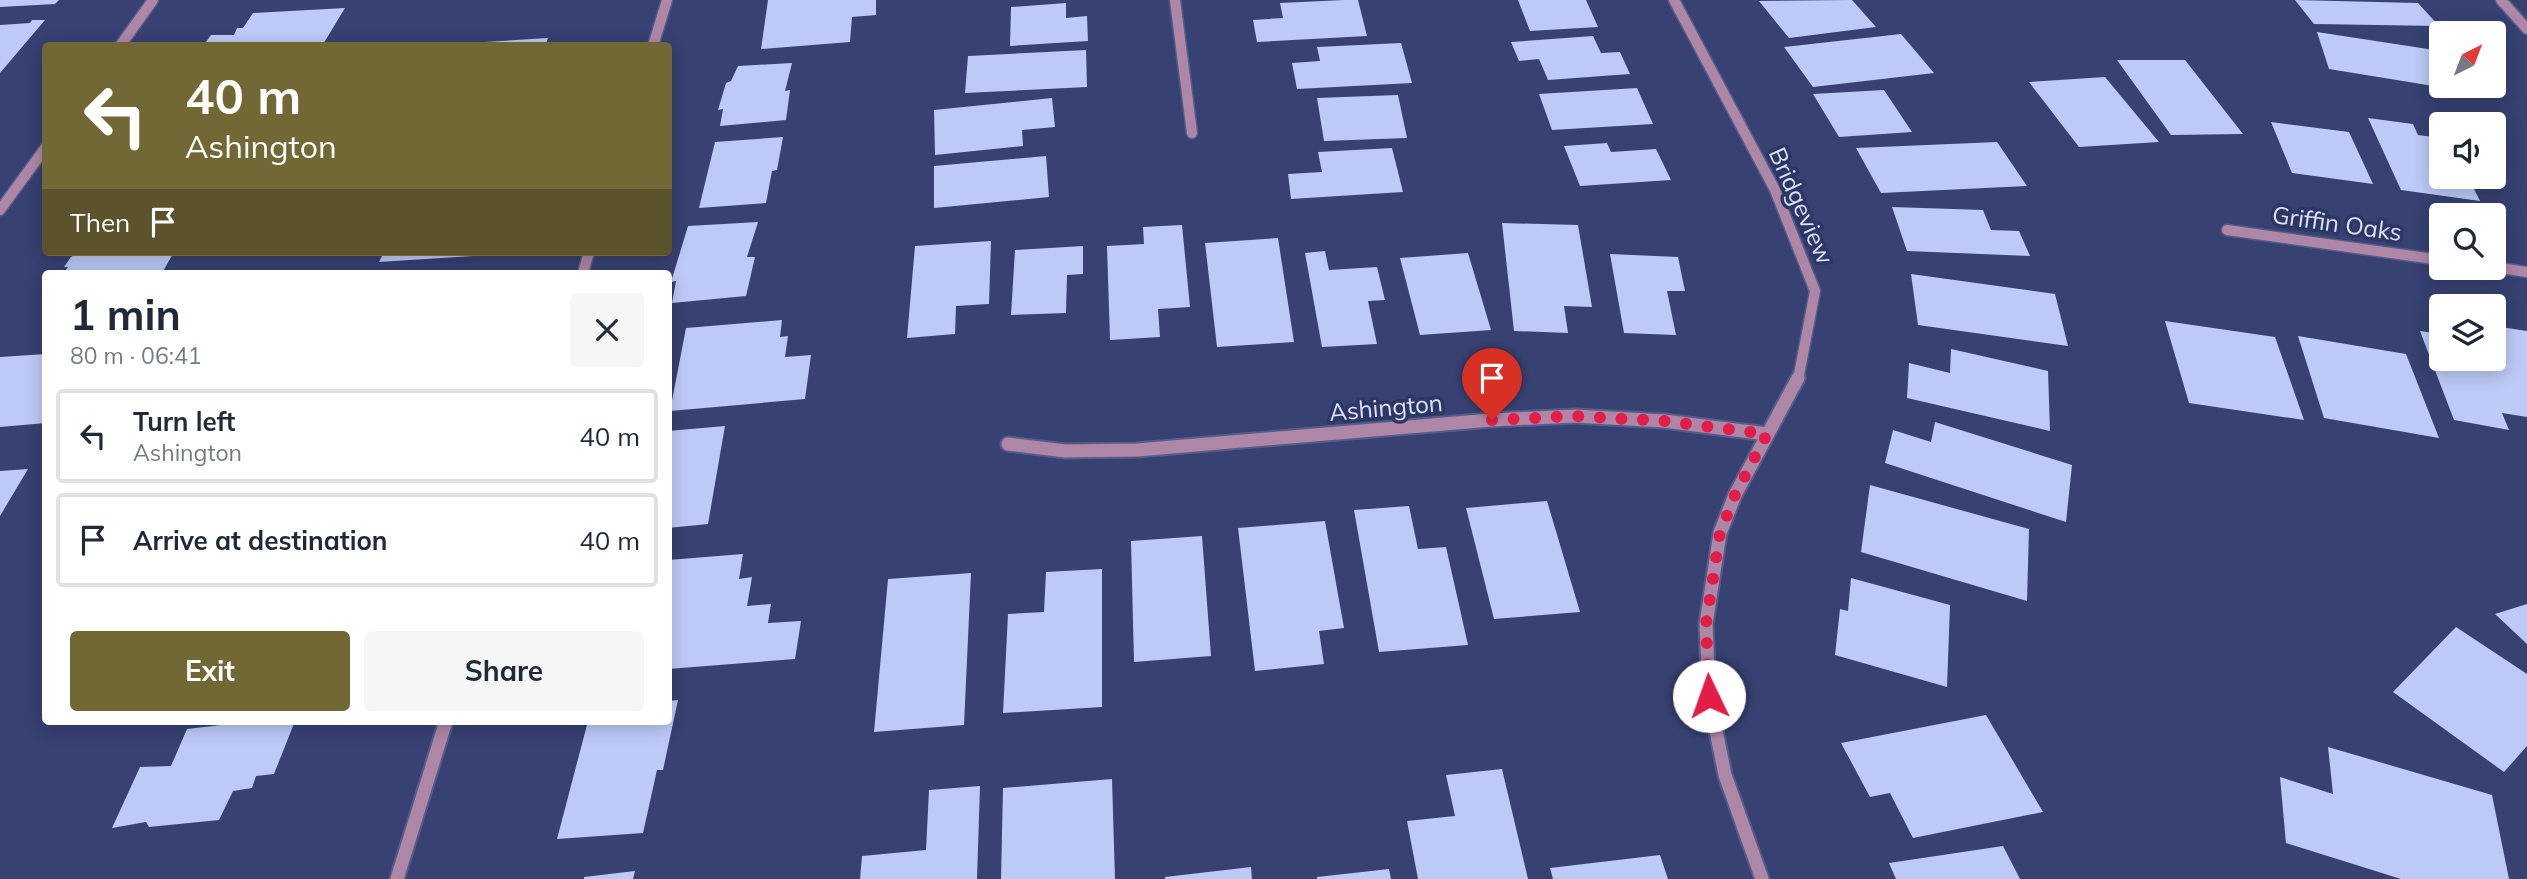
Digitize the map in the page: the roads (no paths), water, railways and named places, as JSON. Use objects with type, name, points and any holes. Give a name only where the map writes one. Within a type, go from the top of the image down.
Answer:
[{"type":"street","points":[[123,42],[153,0]]},
{"type":"street","points":[[654,42],[667,0]]},
{"type":"street","points":[[1175,0],[1192,133]]},
{"type":"street","name":"Bridgeview","points":[[1674,0],[1775,190],[1815,291],[1797,385],[1735,495],[1720,533],[1706,624],[1709,696],[1725,775],[1762,879]]},
{"type":"street","points":[[2501,0],[2527,29]]},
{"type":"street","points":[[0,210],[42,152]]},
{"type":"street","name":"Griffin Oaks","points":[[2227,230],[2429,258]]},
{"type":"street","points":[[2506,269],[2527,272]]},
{"type":"street","name":"Ashington","points":[[1008,443],[1065,451],[1136,450],[1492,420],[1574,416],[1664,421],[1767,434]]},
{"type":"street","points":[[397,879],[445,725]]}]
